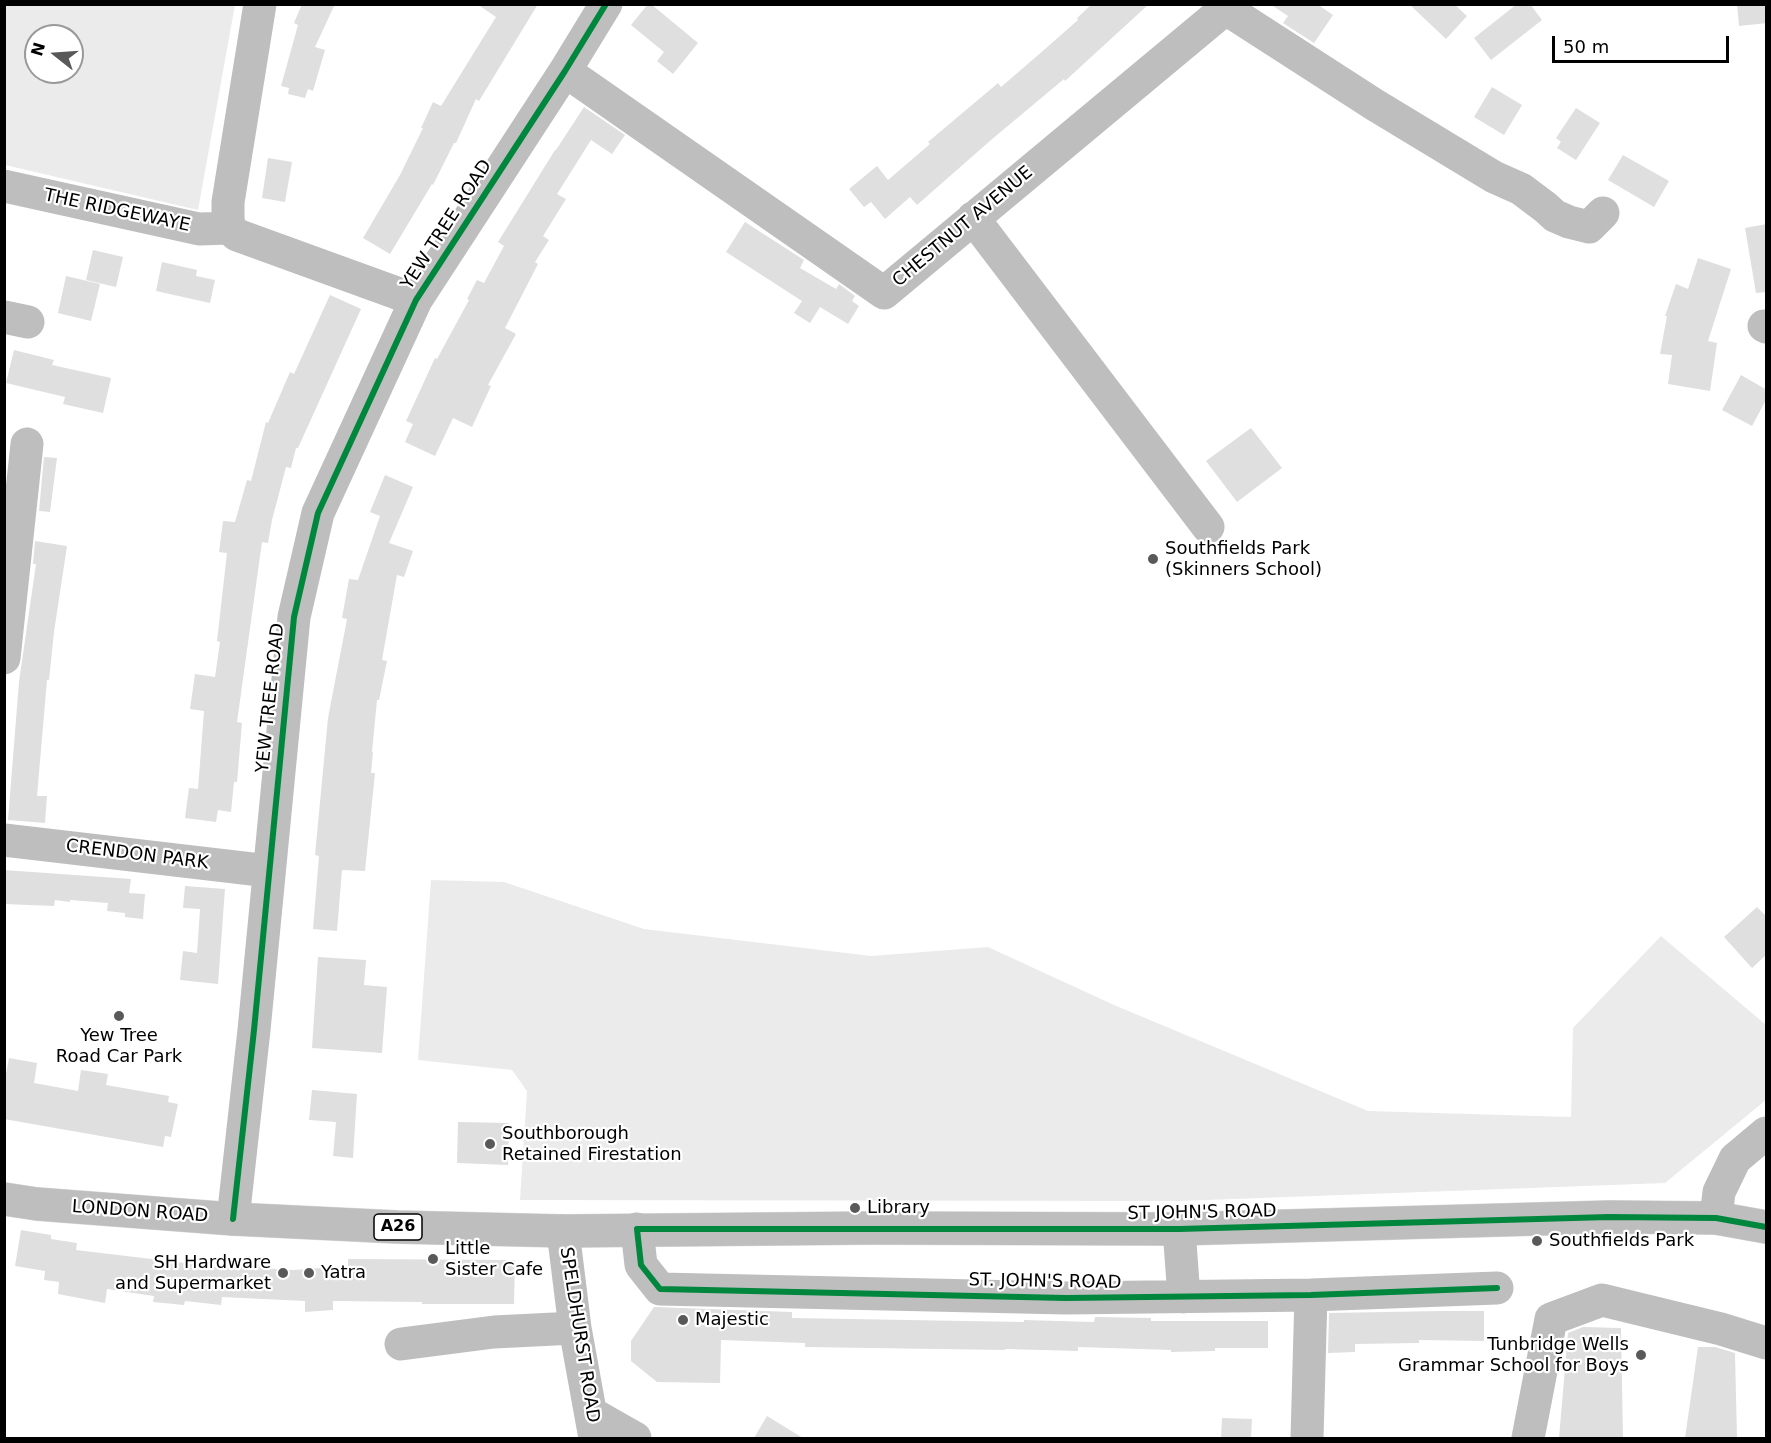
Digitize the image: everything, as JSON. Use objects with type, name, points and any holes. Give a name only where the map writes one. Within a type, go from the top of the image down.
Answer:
[{"type":"main road","points":[[229,228],[228,202],[260,4]]},
{"type":"main road","name":"YEW TREE ROAD","points":[[233,1220],[294,617],[318,513],[416,300],[606,4]]},
{"type":"main road","points":[[1229,7],[1375,105],[1494,177],[1521,189],[1555,216],[1569,222],[1589,226],[1604,213]]},
{"type":"main road","name":"CHESTNUT AVENUE","points":[[565,71],[884,293],[1229,7]]},
{"type":"main road","name":"THE RIDGEWAYE","points":[[4,186],[198,229],[229,228],[237,235],[416,300]]},
{"type":"main road","points":[[973,218],[1208,527]]},
{"type":"main road","points":[[4,658],[27,444]]},
{"type":"main road","name":"CRENDON PARK","points":[[4,840],[269,871]]},
{"type":"main road","points":[[1716,1218],[1719,1192],[1735,1159],[1767,1132]]},
{"type":"main road","name":"LONDON ROAD","points":[[4,1199],[37,1204],[233,1220],[563,1231]]},
{"type":"main road","name":"ST JOHN'S ROAD","points":[[563,1231],[1179,1229],[1609,1217],[1716,1218],[1767,1227]]},
{"type":"main road","name":"ST. JOHN'S ROAD","points":[[637,1229],[641,1265],[660,1289],[1066,1298],[1311,1295],[1497,1288]]},
{"type":"main road","points":[[1179,1229],[1185,1297]]},
{"type":"main road","name":"SPELDHURST ROAD","points":[[563,1231],[575,1328],[593,1426]]},
{"type":"main road","points":[[1308,1438],[1311,1295]]},
{"type":"main road","points":[[1528,1438],[1551,1318],[1602,1300],[1721,1329],[1767,1343]]},
{"type":"main road","points":[[402,1344],[494,1332],[575,1328]]},
{"type":"main road","points":[[593,1426],[634,1438]]},
{"type":"shaded area","points":[[5,4],[235,5],[198,210],[5,165]]},
{"type":"shaded area","points":[[431,880],[504,882],[644,929],[871,956],[988,947],[1114,1005],[1368,1111],[1571,1117],[1573,1028],[1661,936],[1766,1025],[1766,1100],[1665,1183],[1179,1201],[520,1200],[527,1091],[512,1070],[418,1060]]},
{"type":"building","points":[[302,4],[335,4],[315,47],[325,50],[313,91],[308,89],[305,98],[288,94],[289,88],[281,86],[298,25],[294,23]]},
{"type":"building","points":[[477,4],[538,4],[479,101],[476,99],[433,185],[390,254],[363,238],[400,175],[433,102],[441,106],[496,17]]},
{"type":"building","points":[[648,4],[651,4],[698,43],[673,74],[657,61],[664,52],[631,25]]},
{"type":"building","points":[[1092,4],[1149,4],[1065,81],[1064,79],[991,140],[917,205],[910,197],[885,219],[871,202],[864,207],[849,189],[877,166],[888,180],[930,144],[928,142],[998,83],[1001,87],[1037,56],[1078,20],[1077,18]]},
{"type":"building","points":[[1270,4],[1317,4],[1333,15],[1314,43],[1283,23],[1288,16]]},
{"type":"building","points":[[1409,4],[1454,4],[1467,16],[1446,39]]},
{"type":"building","points":[[1517,4],[1530,4],[1542,20],[1491,60],[1474,38]]},
{"type":"building","points":[[1737,4],[1767,4],[1767,23],[1739,26]]},
{"type":"building","points":[[1492,87],[1522,105],[1504,135],[1474,117]]},
{"type":"building","points":[[584,107],[625,135],[612,154],[591,140],[557,194],[566,199],[543,236],[549,240],[535,262],[538,264],[505,328],[516,334],[488,385],[491,386],[472,427],[453,418],[435,456],[405,442],[413,424],[406,421],[435,358],[437,359],[469,300],[467,299],[477,280],[484,283],[504,246],[498,242]]},
{"type":"building","points":[[1576,108],[1600,123],[1576,160],[1557,148],[1561,142],[1556,138]]},
{"type":"building","points":[[1623,155],[1669,181],[1654,207],[1608,180]]},
{"type":"building","points":[[268,158],[292,162],[285,202],[262,198]]},
{"type":"building","points":[[745,222],[804,260],[800,268],[836,289],[839,284],[855,296],[852,301],[859,306],[848,324],[820,307],[810,323],[794,313],[802,301],[726,252]]},
{"type":"building","points":[[1767,224],[1767,292],[1756,293],[1745,228]]},
{"type":"building","points":[[93,250],[123,257],[116,287],[86,280]]},
{"type":"building","points":[[1698,258],[1731,269],[1708,341],[1717,343],[1710,391],[1668,384],[1672,355],[1660,354],[1667,316],[1665,316],[1676,284],[1688,289]]},
{"type":"building","points":[[162,262],[197,270],[196,276],[215,280],[210,303],[156,291]]},
{"type":"building","points":[[66,276],[100,284],[91,321],[58,313]]},
{"type":"building","points":[[330,295],[361,309],[298,448],[296,448],[291,468],[286,467],[268,543],[262,542],[237,722],[242,723],[237,782],[234,782],[231,812],[218,810],[216,822],[185,818],[189,788],[198,789],[204,711],[190,709],[195,674],[215,677],[220,642],[217,641],[227,553],[219,552],[223,521],[235,522],[247,480],[251,481],[266,422],[268,423],[290,372],[294,374]]},
{"type":"building","points":[[14,350],[54,360],[52,365],[111,378],[103,413],[63,404],[65,397],[6,383]]},
{"type":"building","points":[[1741,375],[1767,390],[1767,398],[1752,426],[1722,410]]},
{"type":"building","points":[[1251,428],[1282,468],[1237,502],[1206,461]]},
{"type":"building","points":[[44,457],[57,458],[50,512],[39,511]]},
{"type":"building","points":[[385,475],[413,487],[389,543],[413,551],[404,577],[397,575],[382,660],[387,661],[379,700],[377,700],[371,773],[375,773],[365,871],[342,870],[337,931],[313,929],[319,856],[315,855],[328,718],[347,619],[342,618],[349,579],[358,580],[380,516],[370,512]]},
{"type":"building","points":[[35,541],[67,546],[49,680],[47,680],[37,796],[47,796],[45,823],[8,820],[19,682],[36,564],[33,564]]},
{"type":"building","points":[[4,870],[131,879],[129,893],[145,894],[143,919],[125,917],[125,913],[107,911],[108,903],[55,900],[54,906],[4,904]]},
{"type":"building","points":[[185,886],[225,889],[218,984],[180,980],[183,951],[197,953],[200,909],[183,908]]},
{"type":"building","points":[[1757,907],[1767,917],[1767,954],[1752,968],[1724,937]]},
{"type":"building","points":[[318,957],[366,960],[364,985],[387,987],[382,1053],[312,1048]]},
{"type":"building","points":[[9,1058],[37,1063],[34,1083],[78,1091],[81,1070],[108,1074],[106,1085],[169,1096],[168,1102],[178,1104],[171,1137],[165,1136],[163,1147],[4,1119],[4,1074],[6,1074]]},
{"type":"building","points":[[312,1090],[357,1094],[353,1158],[333,1156],[336,1122],[309,1120]]},
{"type":"building","points":[[458,1122],[509,1123],[508,1165],[457,1163]]},
{"type":"building","points":[[21,1230],[51,1235],[51,1239],[77,1243],[76,1250],[227,1268],[227,1257],[260,1259],[260,1268],[294,1270],[348,1266],[348,1259],[515,1260],[514,1304],[333,1301],[333,1310],[305,1312],[305,1301],[222,1297],[221,1305],[185,1301],[184,1305],[153,1302],[154,1296],[107,1289],[105,1303],[58,1294],[59,1282],[44,1280],[45,1271],[15,1266]]},
{"type":"building","points":[[654,1307],[792,1312],[792,1318],[1094,1322],[1095,1317],[1151,1318],[1151,1321],[1268,1321],[1268,1348],[1215,1348],[1215,1351],[1171,1352],[1171,1350],[1078,1347],[1078,1351],[1005,1350],[805,1347],[805,1343],[721,1340],[720,1383],[657,1382],[631,1361],[631,1341]]},
{"type":"building","points":[[1484,1311],[1484,1341],[1419,1340],[1419,1343],[1355,1344],[1355,1352],[1328,1353],[1329,1313]]},
{"type":"building","points":[[1583,1327],[1621,1328],[1623,1438],[1559,1438],[1568,1333]]},
{"type":"building","points":[[1698,1347],[1715,1347],[1735,1353],[1737,1438],[1685,1438]]},
{"type":"building","points":[[767,1416],[803,1438],[754,1438]]},
{"type":"building","points":[[1222,1418],[1252,1419],[1251,1438],[1221,1438]]},
{"type":"cycle path","points":[[233,1219],[254,1030],[294,617],[318,513],[416,300],[606,4]]},
{"type":"cycle path","points":[[1497,1288],[1311,1295],[1066,1298],[660,1289],[641,1265],[637,1229],[1179,1229],[1609,1217],[1716,1218],[1766,1227]]},
{"type":"place","name":"Southfields Park (Skinners School)","points":[[1153,559]]},
{"type":"place","name":"Yew Tree Road Car Park","points":[[119,1016]]},
{"type":"place","name":"Southborough Retained Firestation","points":[[490,1144]]},
{"type":"place","name":"Library","points":[[855,1208]]},
{"type":"place","name":"Southfields Park","points":[[1537,1241]]},
{"type":"place","name":"Little Sister Cafe","points":[[433,1259]]},
{"type":"place","name":"SH Hardware and Supermarket","points":[[283,1273]]},
{"type":"place","name":"Yatra","points":[[309,1273]]},
{"type":"place","name":"Majestic","points":[[683,1320]]},
{"type":"place","name":"Tunbridge Wells Grammar School for Boys","points":[[1641,1355]]}]
